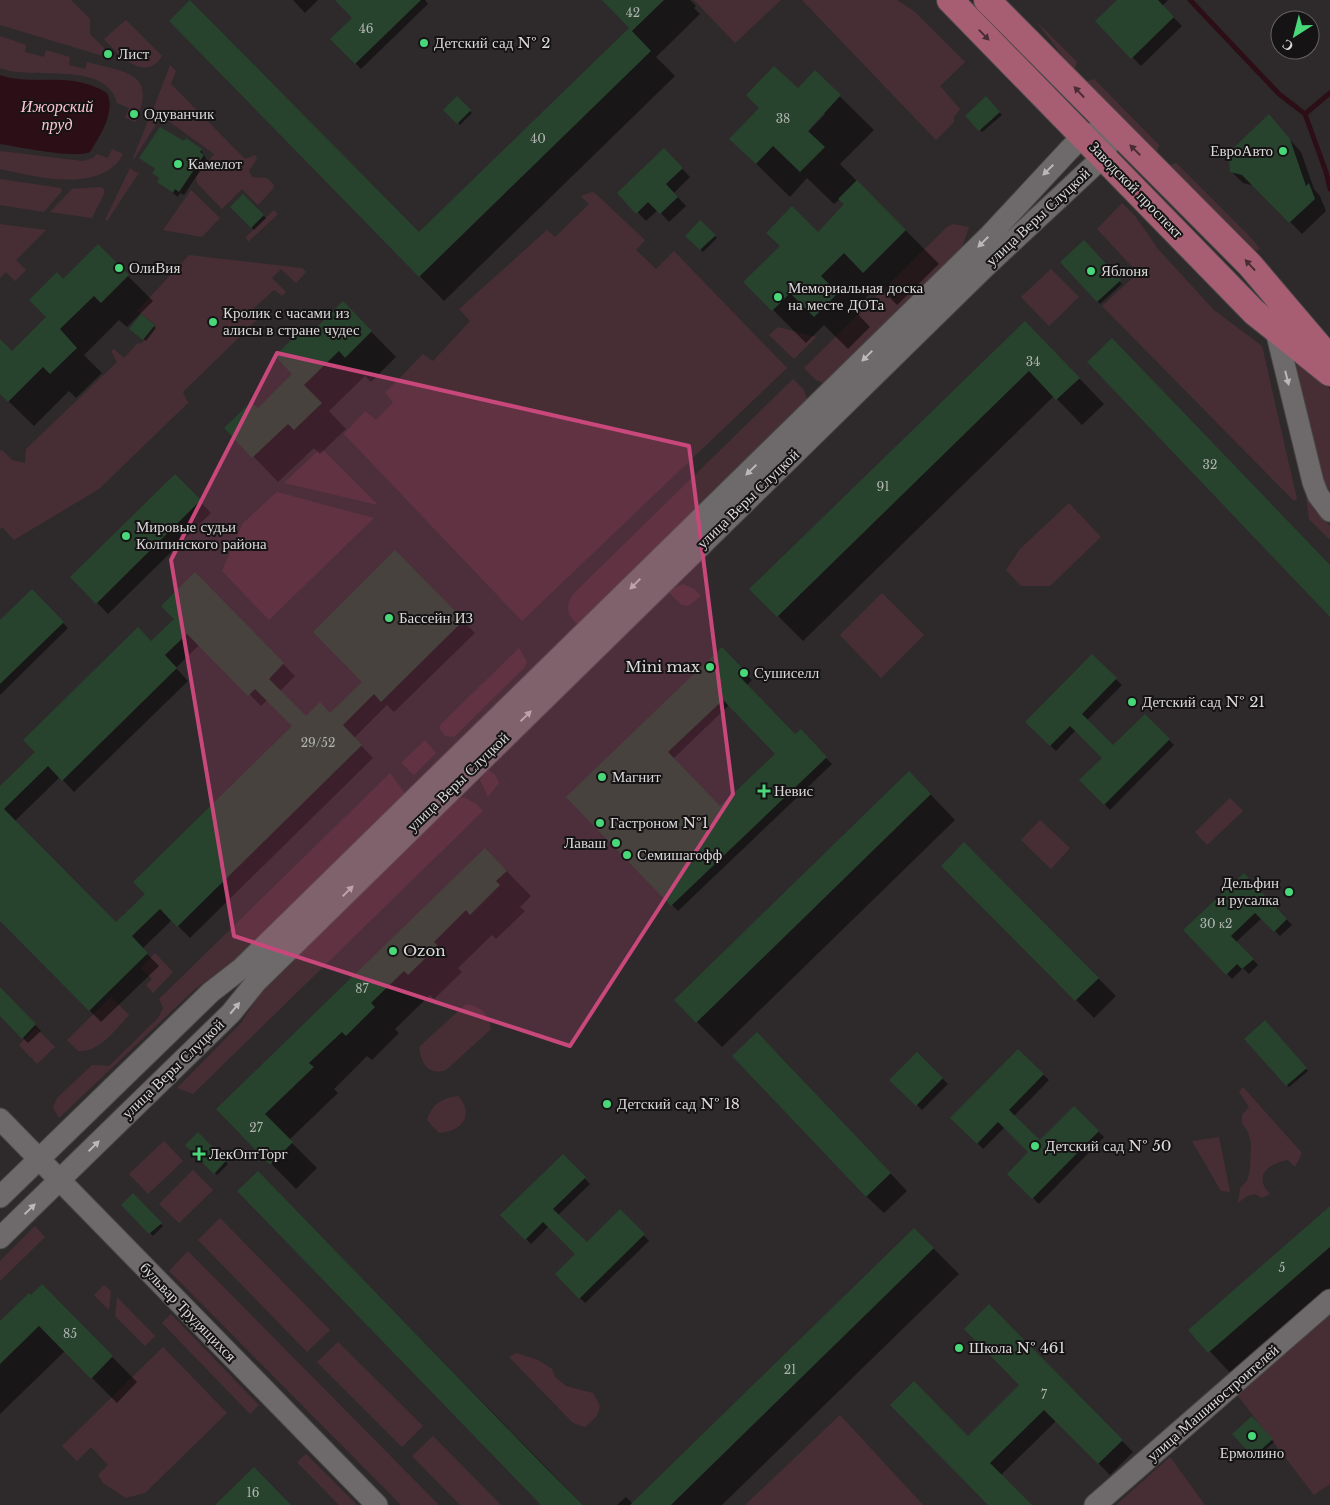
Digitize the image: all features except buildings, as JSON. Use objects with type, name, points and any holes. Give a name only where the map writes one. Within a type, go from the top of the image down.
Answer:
[{"type":"main road","name":"Заводской проспект","points":[[950,0],[1254,312],[1330,373]]},
{"type":"main road","name":"Заводской проспект","points":[[987,0],[1250,265],[1330,359]]},
{"type":"street","name":"улица Веры Слуцкой","points":[[0,1197],[211,992],[242,968],[572,646],[990,235],[1045,173],[1083,136],[1113,128]]},
{"type":"street","name":"улица Веры Слуцкой","points":[[0,1238],[231,1013],[256,982],[461,779],[985,267],[1104,156],[1113,128]]},
{"type":"street","points":[[1276,330],[1313,482],[1318,495],[1330,511]]},
{"type":"street","name":"бульвар Трудящихся","points":[[0,1119],[377,1505]]},
{"type":"street","name":"улица Машиностроителей","points":[[1095,1505],[1330,1300]]},
{"type":"highlighted area","points":[[277,353],[689,446],[733,794],[570,1046],[234,936],[171,560]]},
{"type":"shaded area","points":[[0,0],[71,0],[90,19],[90,34],[105,49],[106,53],[103,56],[0,25]]},
{"type":"shaded area","points":[[694,0],[781,0],[735,43]]},
{"type":"shaded area","points":[[802,0],[897,0],[915,12],[965,62],[940,86],[960,109],[954,117],[954,122],[936,140]]},
{"type":"shaded area","points":[[126,20],[162,56],[155,64],[148,67],[140,67],[132,64],[104,39]]},
{"type":"shaded area","points":[[1036,21],[1077,62],[1074,71]]},
{"type":"shaded area","points":[[0,36],[26,45],[25,52],[44,57],[46,50],[70,57],[69,65],[85,69],[87,62],[114,69],[134,77],[140,84],[143,93],[142,106],[136,122],[125,118],[129,108],[117,103],[110,89],[98,81],[83,76],[29,73],[0,68]]},
{"type":"shaded area","points":[[170,65],[176,71],[171,84],[245,159],[255,155],[257,159],[249,171],[252,177],[267,178],[274,185],[273,189],[258,205],[242,189],[222,209],[197,183],[196,177],[214,154],[153,110]]},
{"type":"shaded area","points":[[1094,79],[1159,145],[1156,154],[1085,82]]},
{"type":"shaded area","points":[[150,116],[158,121],[134,159],[133,158]]},
{"type":"shaded area","points":[[112,149],[123,154],[113,166],[100,174],[85,178],[67,180],[31,176],[0,169],[0,151],[83,161],[93,158],[97,154],[108,158]]},
{"type":"shaded area","points":[[1176,163],[1260,249],[1252,252],[1167,166]]},
{"type":"shaded area","points":[[130,168],[137,173],[140,171],[107,221],[105,220]]},
{"type":"shaded area","points":[[0,179],[61,188],[62,191],[44,212],[0,205]]},
{"type":"shaded area","points":[[103,188],[105,192],[92,218],[50,212],[72,189]]},
{"type":"shaded area","points":[[191,190],[220,218],[202,237],[163,230]]},
{"type":"shaded area","points":[[592,192],[645,240],[636,250],[656,269],[674,251],[787,368],[522,621],[344,434],[365,411],[376,420],[393,402],[385,393],[423,354],[433,361],[470,321],[459,309],[547,230],[555,237],[589,204],[581,196]]},
{"type":"shaded area","points":[[1122,203],[1135,216],[1158,249],[1214,310],[1262,346],[1297,499],[1294,501],[1102,306],[1138,273],[1097,229]]},
{"type":"shaded area","points":[[274,210],[278,214],[248,242],[246,237]]},
{"type":"shaded area","points":[[0,224],[46,230],[16,260],[26,270],[15,281],[6,272],[0,278]]},
{"type":"shaded area","points":[[953,224],[969,227],[962,247],[823,383],[816,380],[804,368],[947,227]]},
{"type":"shaded area","points":[[189,255],[302,268],[306,272],[296,283],[281,269],[272,278],[286,292],[282,296],[274,290],[254,308],[261,316],[183,392],[188,403],[99,489],[14,540],[2,527],[0,529],[0,451],[2,450],[12,460],[25,463],[26,449],[117,362],[111,351],[114,349],[124,358],[137,344],[142,343],[156,325],[137,311]]},
{"type":"shaded area","points":[[1051,269],[1079,297],[1049,326],[1021,297]]},
{"type":"shaded area","points":[[778,327],[816,337],[794,359],[769,335]]},
{"type":"shaded area","points":[[1299,362],[1306,363],[1330,389],[1330,496],[1295,369]]},
{"type":"shaded area","points":[[793,379],[804,390],[807,399],[577,624],[568,609],[568,605],[575,592]]},
{"type":"shaded area","points":[[321,448],[378,505],[284,483]]},
{"type":"shaded area","points":[[277,492],[374,518],[269,620],[222,571],[243,523]]},
{"type":"shaded area","points":[[1306,494],[1315,511],[1330,526],[1330,540],[1309,519]]},
{"type":"shaded area","points":[[1069,503],[1101,537],[1050,586],[1021,586],[1006,570],[1020,549]]},
{"type":"shaded area","points":[[683,584],[694,589],[701,596],[688,606],[682,605],[667,591]]},
{"type":"shaded area","points":[[882,593],[924,635],[881,678],[840,635]]},
{"type":"shaded area","points":[[519,648],[527,662],[524,668],[454,737],[445,736],[439,728],[441,724]]},
{"type":"shaded area","points":[[425,740],[436,753],[414,775],[401,763]]},
{"type":"shaded area","points":[[487,768],[496,776],[499,783],[488,797],[480,780]]},
{"type":"shaded area","points":[[390,773],[405,793],[236,959],[194,990],[59,1118],[53,1108],[57,1098],[92,1065],[109,1066],[158,1018],[163,1008],[159,999]]},
{"type":"shaded area","points":[[464,797],[483,811],[193,1094],[177,1088],[241,1023],[261,992],[457,800]]},
{"type":"shaded area","points":[[1230,798],[1243,811],[1207,845],[1195,832]]},
{"type":"shaded area","points":[[1040,820],[1070,848],[1051,869],[1021,840]]},
{"type":"shaded area","points":[[155,953],[173,972],[153,993],[146,985],[152,979],[141,968]]},
{"type":"shaded area","points":[[111,997],[129,1015],[100,1044],[86,1051],[78,1051],[67,1040]]},
{"type":"shaded area","points":[[466,1004],[480,1009],[486,1015],[491,1029],[446,1070],[431,1070],[424,1063],[419,1047]]},
{"type":"shaded area","points":[[36,1028],[55,1047],[37,1064],[19,1045]]},
{"type":"shaded area","points":[[1243,1087],[1302,1153],[1295,1167],[1288,1160],[1275,1164],[1265,1171],[1263,1182],[1270,1194],[1262,1198],[1255,1194],[1247,1196],[1238,1203],[1240,1188],[1247,1181],[1250,1170],[1251,1143],[1248,1132],[1242,1123],[1242,1115],[1249,1107],[1239,1092]]},
{"type":"shaded area","points":[[458,1096],[465,1109],[464,1121],[454,1129],[439,1133],[427,1120],[429,1114],[442,1100]]},
{"type":"shaded area","points":[[1219,1137],[1230,1192],[1221,1191],[1192,1141]]},
{"type":"shaded area","points":[[164,1141],[183,1161],[148,1194],[129,1174]]},
{"type":"shaded area","points":[[193,1170],[213,1190],[179,1223],[159,1204]]},
{"type":"shaded area","points":[[220,1218],[330,1330],[307,1352],[198,1240]]},
{"type":"shaded area","points":[[35,1226],[45,1237],[0,1281],[0,1261]]},
{"type":"shaded area","points":[[188,1251],[439,1505],[401,1505],[169,1271]]},
{"type":"shaded area","points":[[104,1285],[111,1291],[109,1310],[94,1295]]},
{"type":"shaded area","points":[[117,1297],[155,1336],[145,1346],[115,1316]]},
{"type":"shaded area","points":[[1330,1309],[1330,1484],[1314,1495],[1235,1392]]},
{"type":"shaded area","points":[[171,1314],[259,1405],[250,1414],[162,1323]]},
{"type":"shaded area","points":[[338,1342],[423,1426],[402,1447],[317,1362]]},
{"type":"shaded area","points":[[163,1347],[227,1413],[145,1493],[126,1498],[103,1483],[98,1475],[108,1465],[91,1447],[77,1461],[62,1446]]},
{"type":"shaded area","points":[[516,1353],[538,1360],[552,1369],[555,1377],[566,1386],[593,1393],[600,1406],[597,1416],[585,1427],[573,1423],[509,1357]]},
{"type":"shaded area","points":[[840,1415],[923,1505],[745,1505]]},
{"type":"shaded area","points":[[433,1436],[501,1505],[460,1505],[412,1456]]},
{"type":"shaded area","points":[[306,1454],[357,1505],[339,1505],[297,1462]]},
{"type":"shaded area","points":[[1170,1457],[1205,1505],[1116,1505]]},
{"type":"water","name":"Ижорский пруд","points":[[0,75],[26,80],[66,80],[79,82],[107,93],[110,108],[106,124],[90,152],[83,154],[60,153],[0,144]]},
{"type":"waterway","points":[[1190,0],[1279,94],[1305,114],[1326,172],[1330,189]]},
{"type":"waterway","points":[[1305,114],[1330,93]]},
{"type":"place","name":"Детский сад № 2","points":[[424,43]]},
{"type":"place","name":"Лист","points":[[108,54]]},
{"type":"place","name":"Одуванчик","points":[[134,114]]},
{"type":"place","name":"ЕвроАвто","points":[[1283,151]]},
{"type":"place","name":"Камелот","points":[[178,164]]},
{"type":"place","name":"ОлиВия","points":[[119,268]]},
{"type":"place","name":"Яблоня","points":[[1091,271]]},
{"type":"place","name":"Мемориальная доска на месте ДОТа","points":[[778,297]]},
{"type":"place","name":"Кролик с часами из алисы в стране чудес","points":[[213,322]]},
{"type":"place","name":"Мировые судьи Колпинского района","points":[[126,536]]},
{"type":"place","name":"Бассейн ИЗ","points":[[389,618]]},
{"type":"place","name":"Mini max","points":[[710,667]]},
{"type":"place","name":"Сушиселл","points":[[744,673]]},
{"type":"place","name":"Детский сад № 21","points":[[1132,702]]},
{"type":"place","name":"Магнит","points":[[602,777]]},
{"type":"place","name":"Невис","points":[[764,791]]},
{"type":"place","name":"Гастроном №1","points":[[600,823]]},
{"type":"place","name":"Лаваш","points":[[616,843]]},
{"type":"place","name":"Семишагофф","points":[[627,855]]},
{"type":"place","name":"Дельфин и русалка","points":[[1289,892]]},
{"type":"place","name":"Ozon","points":[[393,951]]},
{"type":"place","name":"Детский сад № 18","points":[[607,1104]]},
{"type":"place","name":"Детский сад № 50","points":[[1035,1146]]},
{"type":"place","name":"ЛекОптТорг","points":[[199,1154]]},
{"type":"place","name":"Школа № 461","points":[[959,1348]]},
{"type":"place","name":"Ермолино","points":[[1252,1436]]}]
